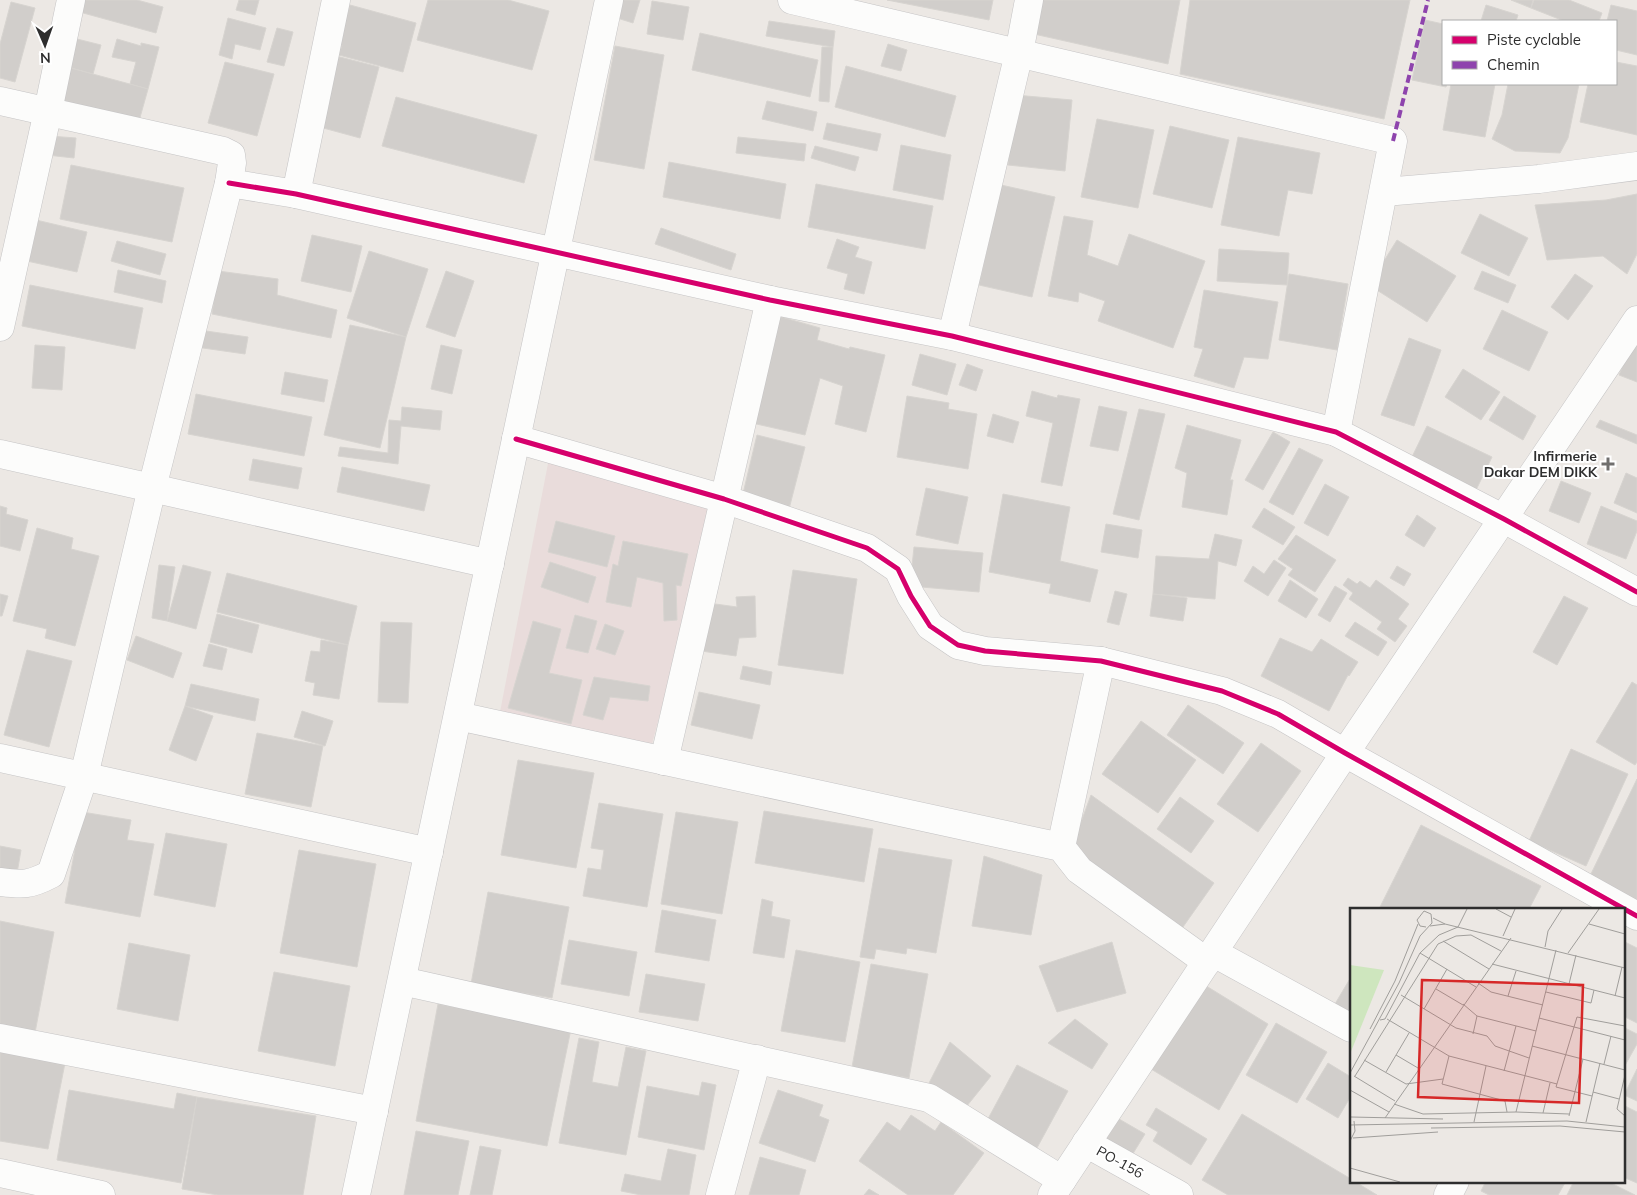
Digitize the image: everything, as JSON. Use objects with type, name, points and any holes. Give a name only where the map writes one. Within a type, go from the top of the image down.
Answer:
[{"type":"street","points":[[0,327],[71,0]]},
{"type":"street","points":[[296,194],[336,0]]},
{"type":"street","points":[[356,1195],[609,0]]},
{"type":"street","points":[[792,0],[1393,141],[1336,432]]},
{"type":"street","points":[[952,336],[1020,53],[1029,0]]},
{"type":"street","points":[[0,101],[223,150],[231,155],[232,163],[229,183],[152,488],[84,776],[51,874],[36,882],[21,884],[0,882]]},
{"type":"street","points":[[1384,192],[1539,179],[1637,166]]},
{"type":"street","points":[[229,183],[296,194],[770,300],[952,336],[1336,432],[1504,519],[1637,592]]},
{"type":"street","points":[[664,761],[770,300]]},
{"type":"street","points":[[402,981],[929,1098],[1057,1188],[1345,753],[1637,320]]},
{"type":"street","points":[[516,439],[724,499],[867,548],[898,569],[911,596],[930,626],[958,645],[985,651],[1101,661],[1222,691],[1278,714],[1602,903],[1615,908]]},
{"type":"street","points":[[0,454],[490,564]]},
{"type":"street","points":[[1061,848],[1101,661]]},
{"type":"street","points":[[458,716],[1061,848],[1079,870],[1210,958],[1350,1028]]},
{"type":"street","points":[[0,758],[429,852]]},
{"type":"street","points":[[1624,911],[1637,916]]},
{"type":"street","points":[[0,1038],[374,1111]]},
{"type":"street","points":[[720,1195],[757,1060]]},
{"type":"street","name":"PO-156","points":[[1086,1143],[1179,1195]]},
{"type":"street","points":[[0,1173],[101,1195]]},
{"type":"street","points":[[1448,1195],[1454,1182]]},
{"type":"shaded area","points":[[551,448],[718,496],[652,744],[500,712]]},
{"type":"building","points":[[79,0],[137,0],[163,7],[156,33],[76,11]]},
{"type":"building","points":[[239,0],[259,0],[255,15],[236,10]]},
{"type":"building","points":[[428,0],[508,0],[549,11],[532,70],[417,40]]},
{"type":"building","points":[[620,0],[640,0],[633,23],[614,17]]},
{"type":"building","points":[[887,0],[993,0],[989,20]]},
{"type":"building","points":[[1040,0],[1180,0],[1168,64],[1034,34]]},
{"type":"building","points":[[1190,0],[1410,0],[1384,119],[1180,74]]},
{"type":"building","points":[[1511,0],[1533,0],[1531,8]]},
{"type":"building","points":[[1534,0],[1569,0],[1602,13],[1599,20],[1561,20],[1531,8]]},
{"type":"building","points":[[652,1],[689,7],[683,40],[647,34]]},
{"type":"building","points":[[11,2],[35,8],[15,82],[0,78],[0,44]]},
{"type":"building","points":[[350,5],[416,23],[403,72],[339,55],[342,45],[339,44]]},
{"type":"building","points":[[1486,5],[1518,15],[1516,20],[1481,20]]},
{"type":"building","points":[[1611,5],[1637,11],[1637,55],[1617,50],[1617,20],[1607,20]]},
{"type":"building","points":[[228,18],[266,28],[260,50],[235,44],[232,59],[219,55]]},
{"type":"building","points":[[1425,20],[1442,24],[1442,85],[1447,85],[1446,87],[1412,80]]},
{"type":"building","points":[[769,21],[835,31],[833,47],[766,36]]},
{"type":"building","points":[[277,28],[293,32],[284,66],[267,62]]},
{"type":"building","points":[[700,33],[818,60],[810,97],[692,70]]},
{"type":"building","points":[[69,37],[101,45],[93,74],[61,65]]},
{"type":"building","points":[[117,39],[141,46],[141,43],[159,47],[148,89],[130,84],[136,62],[112,57]]},
{"type":"building","points":[[888,44],[907,50],[901,71],[881,66]]},
{"type":"building","points":[[615,46],[664,55],[644,169],[594,160]]},
{"type":"building","points":[[822,47],[833,47],[829,102],[819,101]]},
{"type":"building","points":[[336,56],[379,67],[360,138],[316,126]]},
{"type":"building","points":[[225,62],[274,74],[257,136],[208,123]]},
{"type":"building","points":[[1617,62],[1637,66],[1637,135],[1580,122],[1588,85],[1617,85]]},
{"type":"building","points":[[846,66],[956,96],[945,137],[835,107]]},
{"type":"building","points":[[67,67],[148,89],[139,121],[57,100]]},
{"type":"building","points":[[1451,85],[1495,85],[1485,137],[1443,130]]},
{"type":"building","points":[[1508,85],[1579,85],[1568,138],[1560,153],[1515,151],[1492,139],[1502,115]]},
{"type":"building","points":[[1015,95],[1072,100],[1065,171],[1008,165]]},
{"type":"building","points":[[396,97],[537,135],[524,183],[382,146]]},
{"type":"building","points":[[767,101],[817,112],[813,131],[762,119]]},
{"type":"building","points":[[1097,119],[1154,130],[1138,208],[1081,197]]},
{"type":"building","points":[[827,123],[881,134],[877,151],[823,139]]},
{"type":"building","points":[[1170,126],[1229,140],[1212,208],[1153,194]]},
{"type":"building","points":[[49,136],[76,138],[74,158],[47,155]]},
{"type":"building","points":[[738,137],[806,144],[804,161],[736,153]]},
{"type":"building","points":[[1238,137],[1320,153],[1312,194],[1288,190],[1279,236],[1221,225]]},
{"type":"building","points":[[901,145],[951,155],[943,200],[893,190]]},
{"type":"building","points":[[815,146],[859,157],[855,171],[811,158]]},
{"type":"building","points":[[669,162],[786,184],[780,219],[663,197]]},
{"type":"building","points":[[71,165],[184,188],[172,242],[60,219]]},
{"type":"building","points":[[816,184],[933,206],[925,249],[808,227]]},
{"type":"building","points":[[1001,185],[1055,197],[1032,297],[979,285]]},
{"type":"building","points":[[1637,194],[1637,254],[1627,274],[1603,256],[1547,260],[1535,205],[1606,200]]},
{"type":"building","points":[[1480,214],[1528,238],[1509,276],[1461,253]]},
{"type":"building","points":[[1064,216],[1093,221],[1087,255],[1118,266],[1129,234],[1205,261],[1173,348],[1098,321],[1105,301],[1079,292],[1078,302],[1048,296]]},
{"type":"building","points":[[36,220],[87,232],[77,272],[27,261]]},
{"type":"building","points":[[661,228],[736,254],[731,270],[655,244]]},
{"type":"building","points":[[312,235],[362,246],[351,292],[301,281]]},
{"type":"building","points":[[837,239],[859,247],[855,257],[872,262],[864,294],[844,289],[848,274],[827,268]]},
{"type":"building","points":[[1397,240],[1456,276],[1427,322],[1369,285]]},
{"type":"building","points":[[117,241],[166,254],[160,275],[111,261]]},
{"type":"building","points":[[1219,249],[1289,253],[1287,285],[1217,281]]},
{"type":"building","points":[[369,251],[428,269],[406,337],[347,318]]},
{"type":"building","points":[[118,270],[166,281],[162,303],[114,292]]},
{"type":"building","points":[[218,271],[278,279],[277,295],[337,310],[331,338],[212,314]]},
{"type":"building","points":[[446,271],[474,281],[455,337],[426,327]]},
{"type":"building","points":[[1482,271],[1516,285],[1508,303],[1474,289]]},
{"type":"building","points":[[1289,274],[1348,284],[1337,350],[1279,340]]},
{"type":"building","points":[[1575,274],[1593,286],[1568,320],[1551,307]]},
{"type":"building","points":[[30,285],[143,308],[135,349],[22,326]]},
{"type":"building","points":[[1204,290],[1278,302],[1268,359],[1244,357],[1234,388],[1194,376],[1203,349],[1194,347]]},
{"type":"building","points":[[1502,310],[1548,332],[1529,371],[1483,349]]},
{"type":"building","points":[[778,316],[820,328],[817,340],[849,349],[850,347],[885,355],[866,432],[835,424],[843,386],[820,378],[805,435],[752,423]]},
{"type":"building","points":[[350,325],[406,337],[380,448],[324,435]]},
{"type":"building","points":[[199,330],[248,337],[245,354],[196,347]]},
{"type":"building","points":[[1409,338],[1441,350],[1414,426],[1381,415]]},
{"type":"building","points":[[1634,340],[1637,341],[1637,382],[1619,375]]},
{"type":"building","points":[[35,345],[65,347],[62,390],[32,388]]},
{"type":"building","points":[[441,345],[462,350],[452,394],[431,389]]},
{"type":"building","points":[[920,354],[956,364],[947,395],[912,385]]},
{"type":"building","points":[[967,364],[983,370],[976,391],[959,385]]},
{"type":"building","points":[[1463,369],[1500,392],[1481,420],[1445,397]]},
{"type":"building","points":[[285,372],[328,380],[324,402],[281,394]]},
{"type":"building","points":[[1032,391],[1057,398],[1058,395],[1080,399],[1062,486],[1041,482],[1053,423],[1026,416]]},
{"type":"building","points":[[196,394],[312,417],[304,456],[188,434]]},
{"type":"building","points":[[907,396],[949,403],[948,409],[977,414],[968,469],[897,457]]},
{"type":"building","points":[[1504,396],[1536,416],[1523,440],[1489,420]]},
{"type":"building","points":[[1099,406],[1127,412],[1118,451],[1090,446]]},
{"type":"building","points":[[402,407],[442,411],[440,430],[401,426],[398,464],[338,456],[340,447],[388,453],[389,420],[401,421]]},
{"type":"building","points":[[1139,409],[1165,414],[1139,520],[1113,514]]},
{"type":"building","points":[[993,414],[1019,422],[1013,443],[987,436]]},
{"type":"building","points":[[1600,420],[1637,435],[1637,444],[1596,427]]},
{"type":"building","points":[[1187,425],[1241,440],[1230,480],[1233,480],[1227,515],[1182,507],[1187,473],[1175,468]]},
{"type":"building","points":[[1427,426],[1492,457],[1476,490],[1411,459]]},
{"type":"building","points":[[1273,432],[1290,442],[1263,490],[1245,480]]},
{"type":"building","points":[[757,435],[805,447],[788,513],[741,502]]},
{"type":"building","points":[[1299,448],[1323,460],[1293,515],[1269,502]]},
{"type":"building","points":[[253,459],[302,468],[298,489],[249,480]]},
{"type":"building","points":[[342,467],[430,485],[424,511],[337,492]]},
{"type":"building","points":[[1626,473],[1637,478],[1637,513],[1614,503]]},
{"type":"building","points":[[1561,481],[1591,493],[1579,523],[1549,511]]},
{"type":"building","points":[[1325,484],[1349,497],[1328,536],[1304,523]]},
{"type":"building","points":[[926,488],[968,497],[958,544],[916,535]]},
{"type":"building","points":[[1003,494],[1070,507],[1060,561],[1098,570],[1090,602],[1049,593],[1051,584],[989,572]]},
{"type":"building","points":[[0,506],[7,508],[6,514],[28,520],[20,551],[0,546]]},
{"type":"building","points":[[1601,506],[1637,521],[1637,531],[1626,559],[1587,544]]},
{"type":"building","points":[[1264,508],[1295,527],[1283,545],[1252,527]]},
{"type":"building","points":[[1417,515],[1436,528],[1424,547],[1405,535]]},
{"type":"building","points":[[556,521],[615,536],[607,567],[548,552]]},
{"type":"building","points":[[1106,524],[1142,530],[1138,558],[1101,552]]},
{"type":"building","points":[[37,528],[73,538],[71,549],[99,556],[75,646],[45,638],[47,629],[13,621]]},
{"type":"building","points":[[1215,534],[1242,540],[1236,566],[1218,561],[1215,599],[1153,594],[1156,556],[1209,559]]},
{"type":"building","points":[[1296,535],[1336,560],[1315,592],[1288,575],[1293,569],[1278,559]]},
{"type":"building","points":[[623,541],[688,554],[681,586],[676,585],[677,620],[664,621],[663,583],[637,577],[631,607],[606,602],[613,564],[618,566]]},
{"type":"building","points":[[914,547],[983,553],[979,592],[910,586]]},
{"type":"building","points":[[1274,560],[1286,568],[1268,596],[1244,581],[1253,566],[1264,574]]},
{"type":"building","points":[[550,562],[596,577],[588,603],[541,587]]},
{"type":"building","points":[[159,565],[175,567],[167,621],[152,618]]},
{"type":"building","points":[[183,565],[211,572],[196,629],[167,621]]},
{"type":"building","points":[[1397,566],[1411,574],[1404,586],[1390,578]]},
{"type":"building","points":[[793,570],[857,579],[843,674],[778,665]]},
{"type":"building","points":[[227,573],[357,606],[348,645],[217,612]]},
{"type":"building","points":[[1348,578],[1357,584],[1360,581],[1370,588],[1376,580],[1409,604],[1398,619],[1407,626],[1395,642],[1377,629],[1382,622],[1349,599],[1353,593],[1343,585]]},
{"type":"building","points":[[1290,580],[1318,599],[1306,618],[1278,601]]},
{"type":"building","points":[[1335,586],[1347,593],[1330,622],[1318,615]]},
{"type":"building","points":[[1115,591],[1127,594],[1119,625],[1107,622]]},
{"type":"building","points":[[0,594],[8,596],[2,616],[0,616]]},
{"type":"building","points":[[1153,594],[1187,598],[1183,621],[1150,616]]},
{"type":"building","points":[[755,596],[756,637],[739,638],[736,656],[701,651],[708,603],[737,607],[736,597]]},
{"type":"building","points":[[1564,596],[1588,608],[1557,665],[1533,652]]},
{"type":"building","points":[[217,614],[259,625],[252,653],[210,642]]},
{"type":"building","points":[[575,615],[597,621],[588,653],[566,648]]},
{"type":"building","points":[[533,621],[561,629],[549,673],[582,680],[571,724],[508,708]]},
{"type":"building","points":[[381,622],[412,623],[408,703],[378,702]]},
{"type":"building","points":[[1355,622],[1387,642],[1378,656],[1345,636]]},
{"type":"building","points":[[605,624],[624,631],[615,655],[596,649]]},
{"type":"building","points":[[136,636],[182,653],[173,678],[127,660]]},
{"type":"building","points":[[1280,638],[1312,652],[1321,639],[1358,662],[1348,675],[1329,711],[1261,676]]},
{"type":"building","points":[[321,640],[348,645],[339,699],[313,695],[315,683],[305,681],[311,651],[320,652]]},
{"type":"building","points":[[209,644],[227,649],[222,670],[203,666]]},
{"type":"building","points":[[27,650],[72,661],[49,747],[4,735]]},
{"type":"building","points":[[743,666],[772,672],[770,685],[740,679]]},
{"type":"building","points":[[594,677],[650,686],[648,701],[610,697],[603,720],[583,715]]},
{"type":"building","points":[[1632,682],[1637,685],[1637,762],[1635,765],[1596,742]]},
{"type":"building","points":[[191,684],[259,699],[255,721],[185,706]]},
{"type":"building","points":[[699,692],[760,705],[752,739],[691,725]]},
{"type":"building","points":[[1188,705],[1244,743],[1223,774],[1167,735]]},
{"type":"building","points":[[185,706],[213,716],[196,761],[169,750]]},
{"type":"building","points":[[302,711],[333,721],[325,746],[294,737]]},
{"type":"building","points":[[1141,721],[1196,760],[1158,813],[1102,774]]},
{"type":"building","points":[[257,733],[323,746],[311,807],[245,794]]},
{"type":"building","points":[[1261,743],[1301,771],[1258,832],[1217,804]]},
{"type":"building","points":[[1571,749],[1628,774],[1586,866],[1529,841]]},
{"type":"building","points":[[518,760],[594,773],[576,868],[501,855]]},
{"type":"building","points":[[1637,779],[1637,901],[1589,878]]},
{"type":"building","points":[[1091,795],[1214,883],[1178,934],[1070,852]]},
{"type":"building","points":[[1180,797],[1214,821],[1191,853],[1157,829]]},
{"type":"building","points":[[599,803],[663,814],[647,907],[583,896],[588,868],[601,870],[604,850],[591,848]]},
{"type":"building","points":[[764,811],[873,829],[864,882],[755,863]]},
{"type":"building","points":[[82,812],[131,820],[127,840],[154,844],[140,917],[65,903]]},
{"type":"building","points":[[676,812],[738,822],[722,914],[661,904]]},
{"type":"building","points":[[1421,825],[1541,886],[1530,908],[1380,908]]},
{"type":"building","points":[[166,833],[227,844],[215,907],[154,895]]},
{"type":"building","points":[[0,846],[21,850],[16,879],[0,876]]},
{"type":"building","points":[[879,848],[952,860],[936,953],[907,948],[906,954],[876,949],[874,959],[860,957]]},
{"type":"building","points":[[299,850],[376,864],[357,967],[280,953]]},
{"type":"building","points":[[984,856],[1042,875],[1031,935],[972,926]]},
{"type":"building","points":[[488,892],[569,907],[552,998],[471,984]]},
{"type":"building","points":[[762,899],[773,902],[771,916],[790,920],[784,958],[753,953]]},
{"type":"building","points":[[662,910],[716,920],[709,961],[655,952]]},
{"type":"building","points":[[0,921],[54,932],[34,1038],[0,1032]]},
{"type":"building","points":[[569,940],[637,952],[629,996],[561,984]]},
{"type":"building","points":[[1112,942],[1126,993],[1057,1012],[1039,966]]},
{"type":"building","points":[[1624,942],[1637,948],[1637,1023],[1624,1016]]},
{"type":"building","points":[[129,943],[190,955],[178,1021],[117,1009]]},
{"type":"building","points":[[796,950],[860,962],[845,1042],[781,1031]]},
{"type":"building","points":[[871,964],[928,974],[909,1078],[852,1067]]},
{"type":"building","points":[[274,972],[350,986],[335,1066],[258,1051]]},
{"type":"building","points":[[646,974],[705,984],[698,1021],[639,1012]]},
{"type":"building","points":[[1350,979],[1350,1012],[1335,1004]]},
{"type":"building","points":[[1203,984],[1268,1024],[1219,1110],[1151,1069]]},
{"type":"building","points":[[438,1004],[571,1029],[547,1146],[416,1121]]},
{"type":"building","points":[[1075,1019],[1108,1044],[1092,1069],[1048,1043]]},
{"type":"building","points":[[1276,1023],[1327,1052],[1297,1103],[1246,1075]]},
{"type":"building","points":[[1624,1028],[1637,1034],[1637,1044],[1624,1067]]},
{"type":"building","points":[[579,1038],[599,1042],[592,1082],[618,1087],[626,1047],[646,1051],[626,1155],[559,1143]]},
{"type":"building","points":[[950,1042],[991,1076],[962,1112],[928,1085]]},
{"type":"building","points":[[0,1051],[65,1063],[48,1149],[0,1141]]},
{"type":"building","points":[[1328,1063],[1350,1076],[1350,1098],[1338,1118],[1306,1099]]},
{"type":"building","points":[[1017,1065],[1068,1091],[1032,1157],[982,1130]]},
{"type":"building","points":[[1637,1069],[1637,1101],[1624,1095]]},
{"type":"building","points":[[702,1082],[716,1085],[704,1150],[638,1137],[647,1086],[699,1096]]},
{"type":"building","points":[[69,1090],[174,1109],[177,1093],[197,1097],[181,1183],[57,1160]]},
{"type":"building","points":[[778,1090],[823,1105],[819,1116],[829,1120],[815,1162],[759,1143]]},
{"type":"building","points":[[197,1097],[316,1116],[303,1195],[218,1195],[182,1189]]},
{"type":"building","points":[[1624,1106],[1637,1112],[1637,1183],[1624,1177]]},
{"type":"building","points":[[1156,1108],[1207,1139],[1191,1165],[1153,1141],[1158,1132],[1146,1125]]},
{"type":"building","points":[[1242,1114],[1350,1178],[1350,1182],[1356,1182],[1377,1195],[1228,1195],[1202,1180]]},
{"type":"building","points":[[911,1115],[935,1131],[941,1122],[984,1153],[953,1195],[908,1195],[859,1161],[887,1122],[900,1131]]},
{"type":"building","points":[[1119,1119],[1145,1134],[1129,1160],[1103,1144]]},
{"type":"building","points":[[416,1131],[469,1141],[458,1195],[404,1195]]},
{"type":"building","points":[[480,1146],[501,1150],[492,1195],[470,1195]]},
{"type":"building","points":[[668,1149],[696,1155],[689,1195],[641,1195],[621,1191],[625,1174],[661,1181]]},
{"type":"building","points":[[760,1157],[806,1170],[799,1195],[749,1195]]},
{"type":"building","points":[[1486,1182],[1565,1182],[1558,1195],[1489,1195],[1481,1191]]},
{"type":"building","points":[[1574,1182],[1609,1182],[1635,1195],[1567,1195]]},
{"type":"building","points":[[869,1189],[879,1195],[864,1195]]},
{"type":"marked path","points":[[1393,141],[1428,0]]},
{"type":"cycle path","points":[[229,183],[296,194],[770,300],[952,336],[1336,432],[1504,519],[1637,592]]},
{"type":"cycle path","points":[[516,439],[724,499],[867,548],[898,569],[911,596],[930,626],[958,645],[985,651],[1101,661],[1222,691],[1278,714],[1623,908]]},
{"type":"cycle path","points":[[1624,909],[1637,916]]},
{"type":"place","name":"Infirmerie Dakar DEM DIKK","points":[[1608,464]]}]
